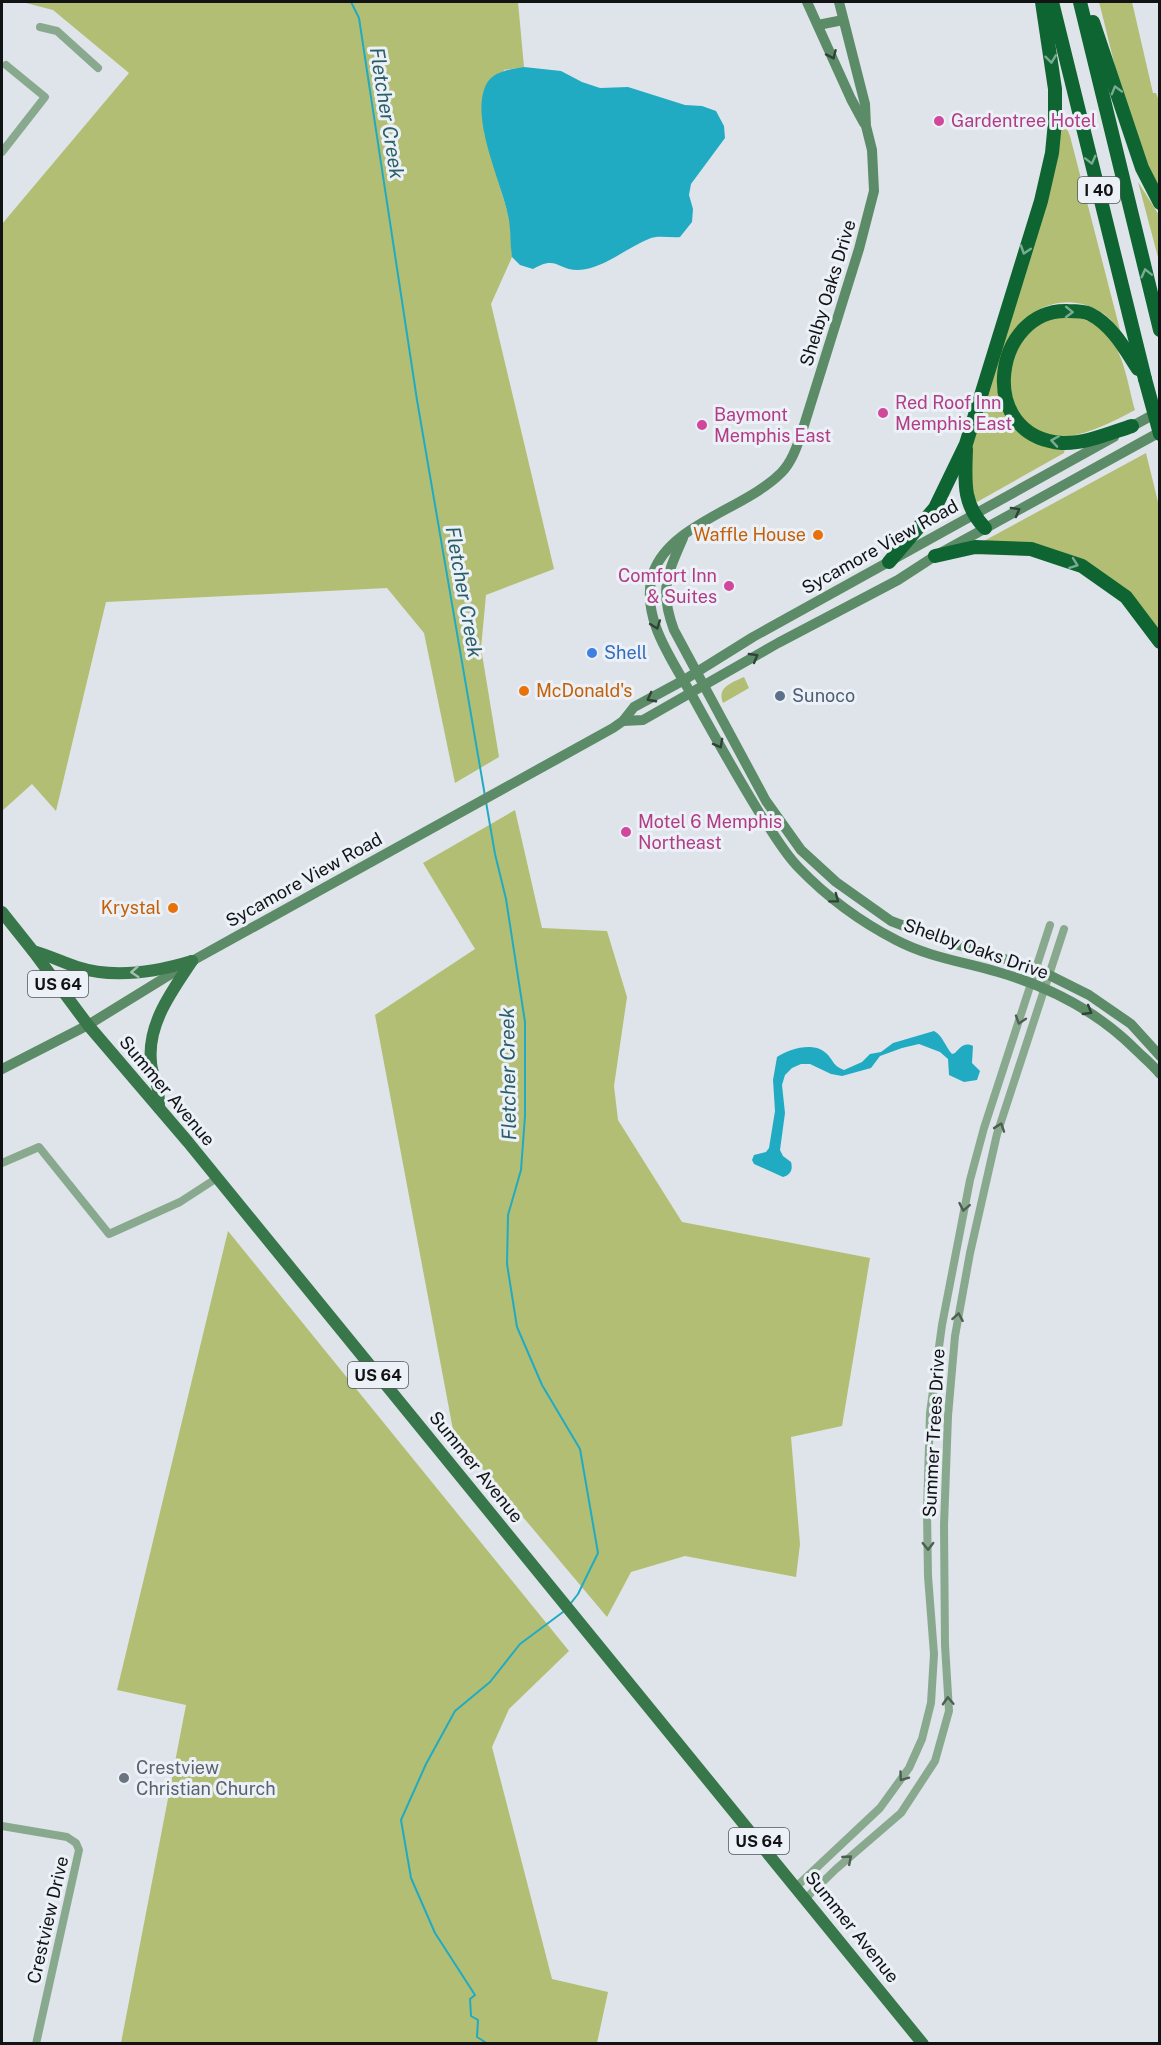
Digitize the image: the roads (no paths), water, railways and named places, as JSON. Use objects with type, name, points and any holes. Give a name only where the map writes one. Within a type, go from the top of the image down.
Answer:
[{"type":"highway","points":[[889,562],[935,508],[966,444],[1041,201],[1052,153],[1055,89],[1042,2]]},
{"type":"highway","name":"I 40","points":[[1052,2],[1160,433]]},
{"type":"highway","name":"I 40","points":[[1080,2],[1160,330]]},
{"type":"highway","points":[[1086,2],[1142,168],[1160,203]]},
{"type":"highway","points":[[1132,426],[1089,440],[1062,443],[1039,438],[1013,418],[1006,405],[1003,375],[1007,359],[1022,330],[1034,321],[1060,311],[1089,313],[1104,323],[1119,340],[1145,379]]},
{"type":"highway","points":[[966,444],[965,483],[973,515],[984,528]]},
{"type":"highway","points":[[935,556],[975,547],[1031,549],[1082,566],[1126,597],[1160,642]]},
{"type":"main road","name":"Summer Avenue","points":[[2,912],[88,1025],[217,1178],[923,2043]]},
{"type":"main road","points":[[33,951],[77,967],[96,971],[131,973],[170,968],[192,961]]},
{"type":"main road","points":[[159,1108],[158,1087],[151,1064],[151,1045],[158,1019],[192,961]]},
{"type":"street","points":[[807,2],[851,99],[866,126]]},
{"type":"street","name":"Shelby Oaks Drive","points":[[839,2],[864,104],[872,150],[874,178],[872,202],[807,418],[791,459],[783,471],[755,494],[717,514],[667,549],[653,574],[651,598],[656,627],[738,779],[783,849],[798,868],[830,896],[897,941],[924,952],[999,972],[1089,1011],[1120,1033],[1160,1074]]},
{"type":"street","points":[[818,26],[843,20]]},
{"type":"street","points":[[40,27],[57,31],[98,68]]},
{"type":"street","points":[[2,152],[45,97],[6,65]]},
{"type":"street","name":"Sycamore View Road","points":[[2,1069],[88,1025],[192,961],[622,721],[634,707],[684,680],[753,637],[1160,411]]},
{"type":"street","name":"Sycamore View Road","points":[[622,721],[643,720],[778,643],[898,580],[984,528],[1160,433]]},
{"type":"street","name":"Shelby Oaks Drive","points":[[683,537],[666,580],[665,600],[674,630],[766,801],[801,850],[836,882],[891,921],[936,938],[1037,969],[1089,995],[1131,1024],[1160,1056]]},
{"type":"street","name":"Summer Trees Drive","points":[[796,1887],[880,1808],[909,1768],[922,1739],[931,1703],[934,1654],[927,1512],[930,1413],[942,1325],[970,1180],[984,1128],[1050,925]]},
{"type":"street","name":"Summer Trees Drive","points":[[805,1899],[901,1813],[935,1761],[949,1711],[945,1646],[944,1525],[948,1416],[956,1327],[997,1134],[1064,929]]},
{"type":"street","points":[[2,1163],[39,1147],[109,1234],[180,1202],[217,1178]]},
{"type":"street","points":[[930,1598],[945,1598]]},
{"type":"street","name":"Crestview Drive","points":[[2,1826],[67,1837],[76,1843],[79,1850],[36,2043]]},
{"type":"water","points":[[524,67],[561,71],[600,88],[628,87],[685,105],[702,106],[716,111],[724,126],[725,138],[691,184],[689,195],[693,209],[692,222],[680,237],[651,238],[588,269],[571,269],[547,263],[533,269],[520,265],[512,257],[506,205],[484,132],[482,97],[487,83],[494,76],[504,71]]},
{"type":"water","points":[[934,1031],[952,1054],[965,1045],[973,1046],[972,1063],[980,1071],[977,1080],[964,1082],[949,1075],[948,1059],[940,1052],[919,1044],[880,1056],[871,1068],[842,1076],[831,1074],[810,1064],[801,1064],[792,1068],[785,1075],[782,1085],[785,1113],[780,1150],[783,1156],[791,1162],[791,1171],[783,1177],[754,1164],[752,1160],[754,1155],[766,1152],[769,1148],[775,1111],[773,1080],[777,1057],[795,1049],[816,1048],[822,1050],[835,1065],[844,1070],[862,1062],[870,1054],[881,1052],[893,1043]]},
{"type":"waterway","name":"Fletcher Creek","points":[[351,2],[359,18],[417,400],[485,796]]},
{"type":"waterway","name":"Fletcher Creek","points":[[486,802],[506,899],[525,1022],[525,1116],[521,1170],[508,1215],[507,1264],[517,1327],[542,1385],[580,1449],[598,1553],[578,1594],[571,1603]]},
{"type":"waterway","name":"Fletcher Creek","points":[[485,2044],[477,2037],[478,2020],[471,2016],[470,1999],[475,1995],[435,1933],[411,1878],[401,1820],[426,1764],[455,1711],[490,1682],[520,1644],[563,1612]]},
{"type":"place","name":"Gardentree Hotel","points":[[939,121]]},
{"type":"place","name":"Red Roof Inn Memphis East","points":[[883,413]]},
{"type":"place","name":"Baymont Memphis East","points":[[702,425]]},
{"type":"place","name":"Waffle House","points":[[818,535]]},
{"type":"place","name":"Comfort Inn & Suites","points":[[729,586]]},
{"type":"place","name":"Shell","points":[[592,653]]},
{"type":"place","name":"McDonald's","points":[[524,691]]},
{"type":"place","name":"Sunoco","points":[[780,696]]},
{"type":"place","name":"Motel 6 Memphis Northeast","points":[[626,832]]},
{"type":"place","name":"Krystal","points":[[173,908]]},
{"type":"place","name":"Crestview Christian Church","points":[[124,1778]]}]
